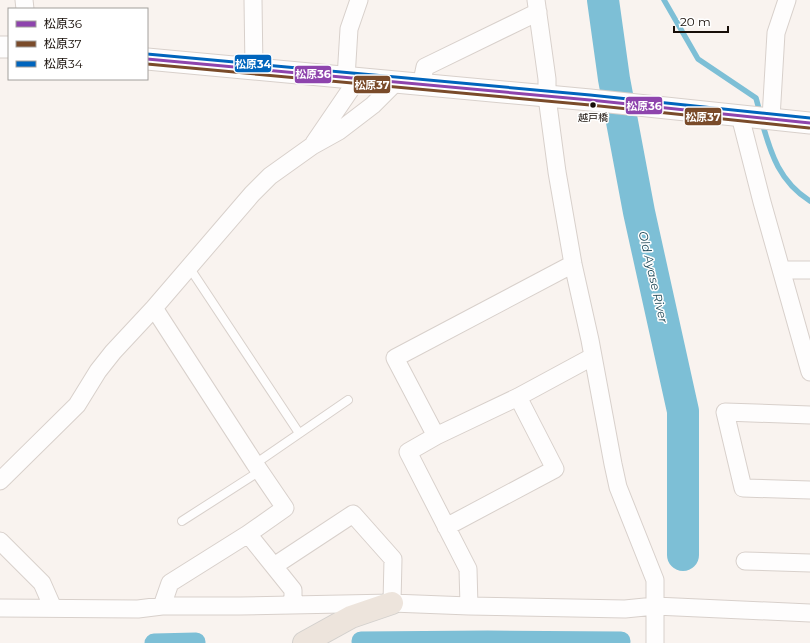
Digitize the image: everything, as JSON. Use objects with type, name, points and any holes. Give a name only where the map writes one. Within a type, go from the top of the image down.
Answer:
[{"type":"highway","points":[[304,643],[352,617],[392,603]]},
{"type":"street","points":[[253,0],[254,69]]},
{"type":"street","points":[[312,146],[352,79],[349,29],[359,0]]},
{"type":"street","points":[[771,118],[776,33],[787,0]]},
{"type":"street","points":[[422,86],[425,68],[537,6],[557,172],[573,264],[590,340],[592,357],[618,487],[655,580],[655,643]]},
{"type":"street","points":[[148,59],[422,86],[590,100],[810,123]]},
{"type":"street","points":[[0,481],[77,405],[98,371],[113,352],[154,308],[252,194],[270,176],[312,146],[339,130],[373,105],[395,83]]},
{"type":"street","points":[[740,116],[762,202],[810,372]]},
{"type":"street","points":[[436,436],[395,358],[573,264]]},
{"type":"street","points":[[782,270],[810,270]]},
{"type":"street","points":[[154,308],[257,468],[285,508],[248,534],[170,583],[162,606]]},
{"type":"street","points":[[470,606],[468,568],[408,452],[436,436],[518,396],[592,357]]},
{"type":"street","points":[[446,526],[555,469],[518,396]]},
{"type":"street","points":[[810,415],[725,412],[743,488],[810,490]]},
{"type":"street","points":[[274,566],[353,514],[393,559],[392,603]]},
{"type":"street","points":[[248,534],[293,590],[293,604]]},
{"type":"street","points":[[0,541],[42,583],[53,608]]},
{"type":"street","points":[[745,561],[810,563]]},
{"type":"street","points":[[0,608],[138,609],[162,606],[392,603],[625,609],[655,606],[810,613]]},
{"type":"lane","points":[[189,267],[299,433]]},
{"type":"lane","points":[[182,521],[257,468],[299,433],[348,400]]},
{"type":"waterway","name":"Old Ayase River","points":[[603,0],[614,79],[639,212],[683,411],[683,555]]},
{"type":"waterway","points":[[664,0],[698,59],[756,98],[760,113]]},
{"type":"waterway","points":[[762,122],[769,146],[778,167],[791,185],[810,201]]},
{"type":"waterway","points":[[361,641],[621,641]]},
{"type":"waterway","points":[[154,643],[196,642]]},
{"type":"transit line","name":"松原34","points":[[148,54],[590,95],[810,118]]},
{"type":"transit line","name":"松原36","points":[[148,59],[590,100],[810,123]]},
{"type":"transit line","name":"松原37","points":[[148,64],[590,105],[809,128]]},
{"type":"place","name":"越戸橋","points":[[593,105]]}]
